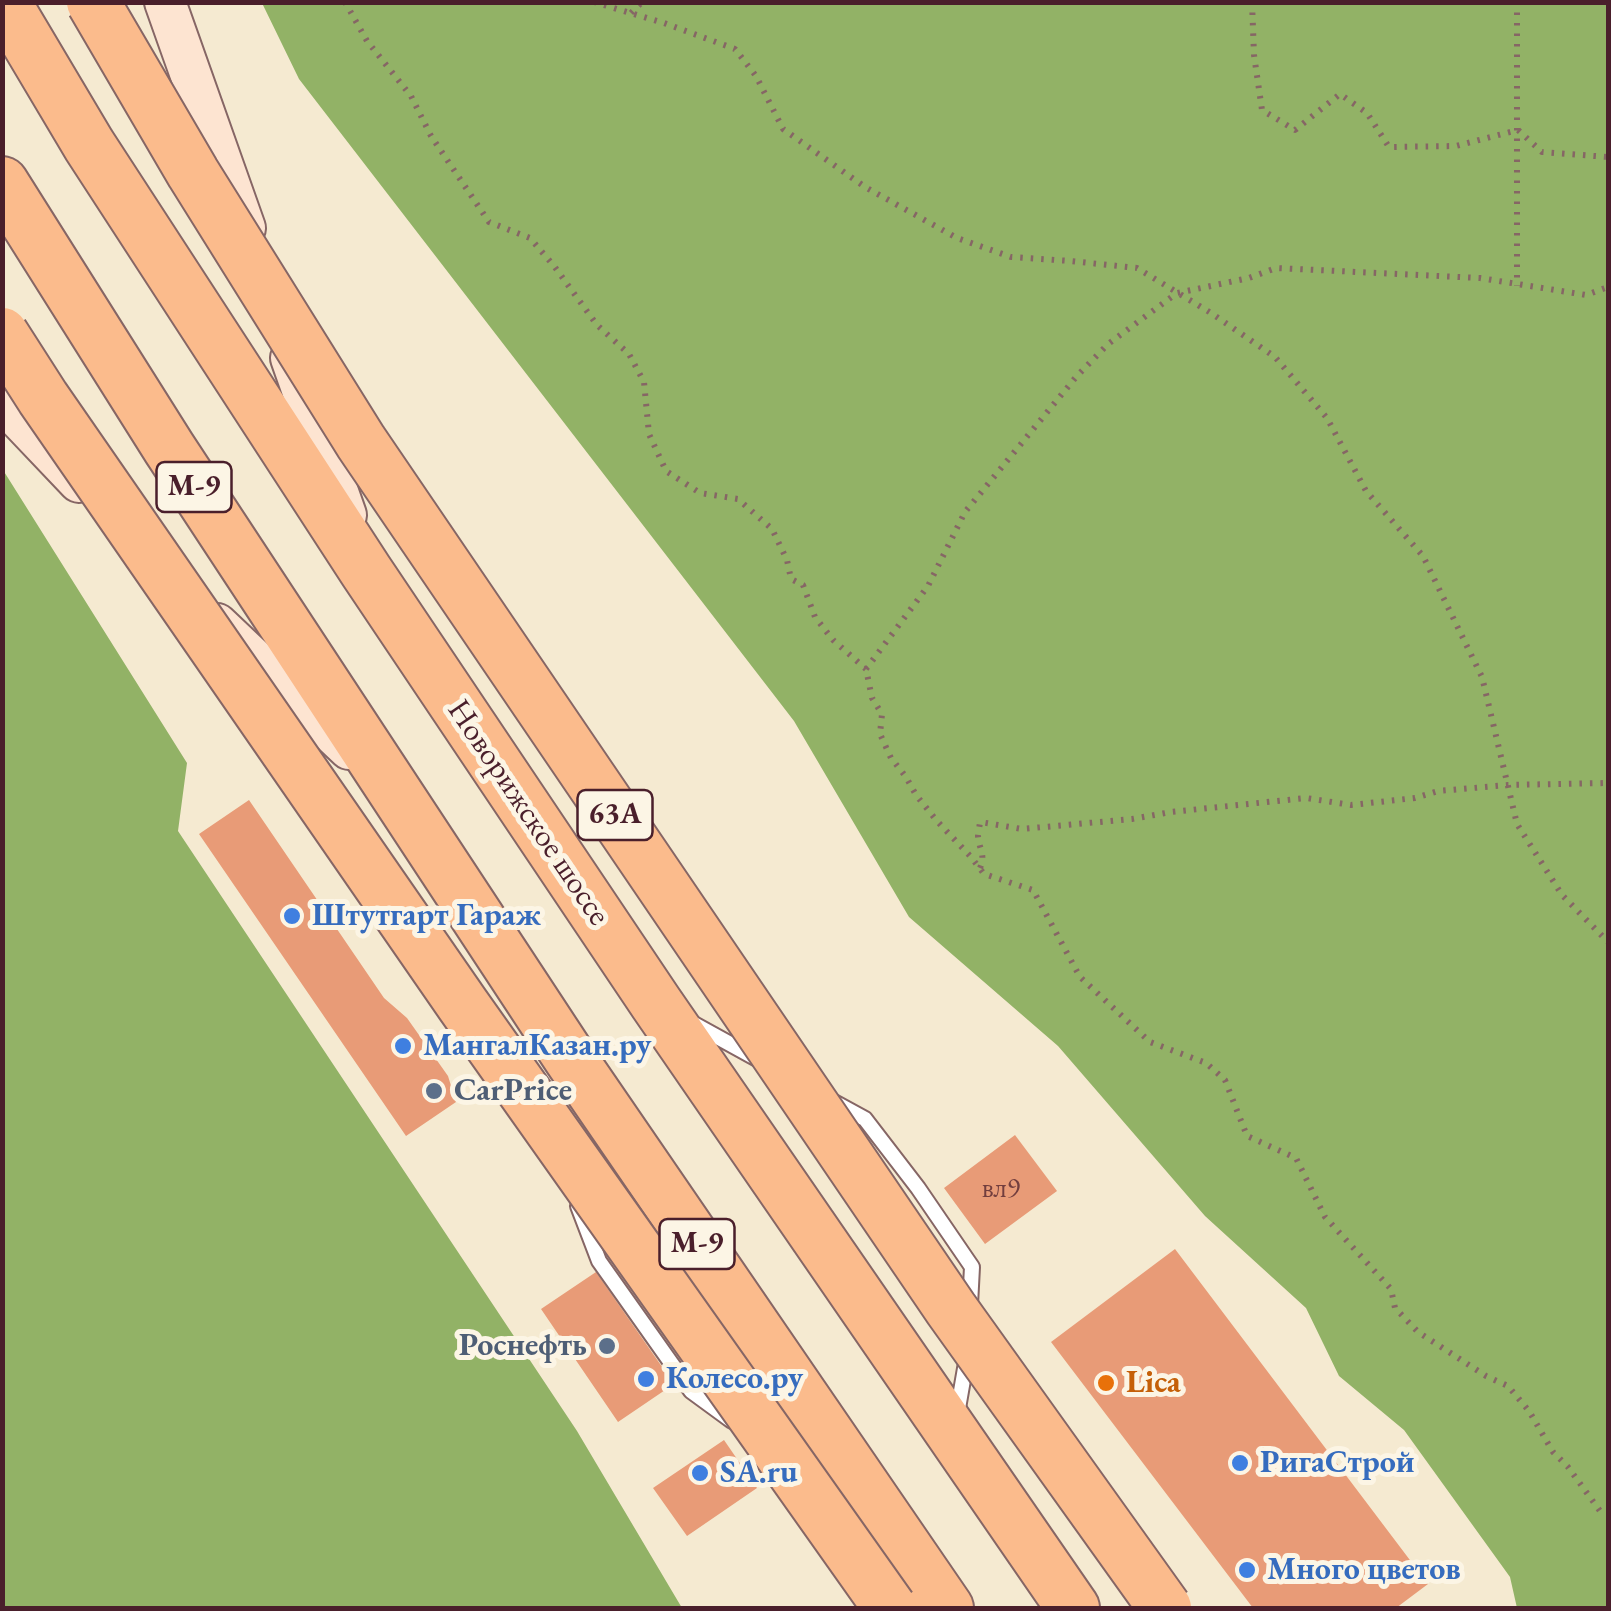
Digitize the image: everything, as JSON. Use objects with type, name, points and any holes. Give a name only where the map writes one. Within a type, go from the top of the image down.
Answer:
[{"type":"highway","name":"Новорижское шоссе","points":[[4,2],[90,146],[366,571],[656,1003],[1073,1608]]},
{"type":"highway","name":"63A","points":[[94,2],[193,172],[361,442],[951,1308],[1165,1608]]},
{"type":"highway","name":"М-9","points":[[2,183],[569,1068],[857,1492],[947,1608]]},
{"type":"highway","points":[[2,334],[463,1005],[890,1608]]},
{"type":"street","points":[[165,2],[366,571]]},
{"type":"street","points":[[2,402],[181,589],[391,788]]},
{"type":"lane","points":[[656,1003],[865,1119],[918,1188],[972,1268],[968,1350],[954,1435]]},
{"type":"lane","points":[[564,1118],[561,1158],[567,1175]]},
{"type":"lane","points":[[574,1192],[599,1262],[692,1391],[776,1454],[809,1469]]},
{"type":"path","points":[[344,2],[367,42],[411,96],[431,136],[489,222],[530,238],[597,325],[629,354],[644,382],[649,434],[666,471],[700,493],[738,499],[772,528],[787,560],[790,579],[803,585],[815,617],[833,640],[866,669],[872,698],[882,714],[880,734],[916,795],[984,874],[1033,890],[1080,977],[1150,1042],[1206,1062],[1225,1080],[1247,1136],[1296,1158],[1325,1217],[1391,1289],[1394,1308],[1418,1332],[1508,1386],[1553,1452],[1600,1511],[1608,1512]]},
{"type":"path","points":[[594,2],[735,49],[756,76],[783,129],[865,187],[958,238],[1011,257],[1137,268],[1211,313],[1274,358],[1326,418],[1366,491],[1423,556],[1482,677],[1517,824],[1562,895],[1608,942]]},
{"type":"path","points":[[630,14],[642,2]]},
{"type":"path","points":[[1252,2],[1262,110],[1295,130],[1340,94],[1367,113],[1389,146],[1456,146],[1518,130]]},
{"type":"path","points":[[1517,2],[1517,286]]},
{"type":"path","points":[[1518,130],[1542,152],[1608,158]]},
{"type":"path","points":[[866,669],[928,586],[966,512],[1030,431],[1108,344],[1177,293],[1249,278],[1276,268],[1480,278],[1586,294],[1608,286]]},
{"type":"path","points":[[980,868],[984,860],[978,835],[980,822],[1022,829],[1306,798],[1352,805],[1415,798],[1438,791],[1608,783]]},
{"type":"green space","points":[[262,3],[1608,3],[1608,1608],[1517,1608],[1510,1577],[1404,1430],[1339,1376],[1306,1308],[1205,1216],[1058,1046],[909,917],[794,721],[299,79]]},
{"type":"green space","points":[[3,470],[187,763],[178,831],[577,1431],[682,1608],[3,1608]]},
{"type":"building","name":"Штутгарт Гараж","points":[[249,800],[384,998],[407,1018],[448,1076],[456,1102],[406,1136],[199,834]]},
{"type":"building","points":[[1015,1135],[1057,1191],[985,1244],[944,1188]]},
{"type":"building","name":"РигаСтрой","points":[[1175,1249],[1428,1584],[1396,1608],[1253,1608],[1051,1342]]},
{"type":"building","name":"Роснефть","points":[[596,1272],[674,1384],[618,1422],[541,1309]]},
{"type":"building","points":[[724,1440],[757,1488],[687,1536],[653,1488]]},
{"type":"place","name":"Штутгарт Гараж","points":[[292,916]]},
{"type":"place","name":"МангалКазан.ру","points":[[403,1046]]},
{"type":"place","name":"CarPrice","points":[[434,1091]]},
{"type":"place","name":"Роснефть","points":[[607,1346]]},
{"type":"place","name":"Колесо.ру","points":[[646,1379]]},
{"type":"place","name":"Lica","points":[[1106,1383]]},
{"type":"place","name":"РигаСтрой","points":[[1240,1463]]},
{"type":"place","name":"SA.ru","points":[[700,1473]]},
{"type":"place","name":"Много цветов","points":[[1247,1570]]}]
